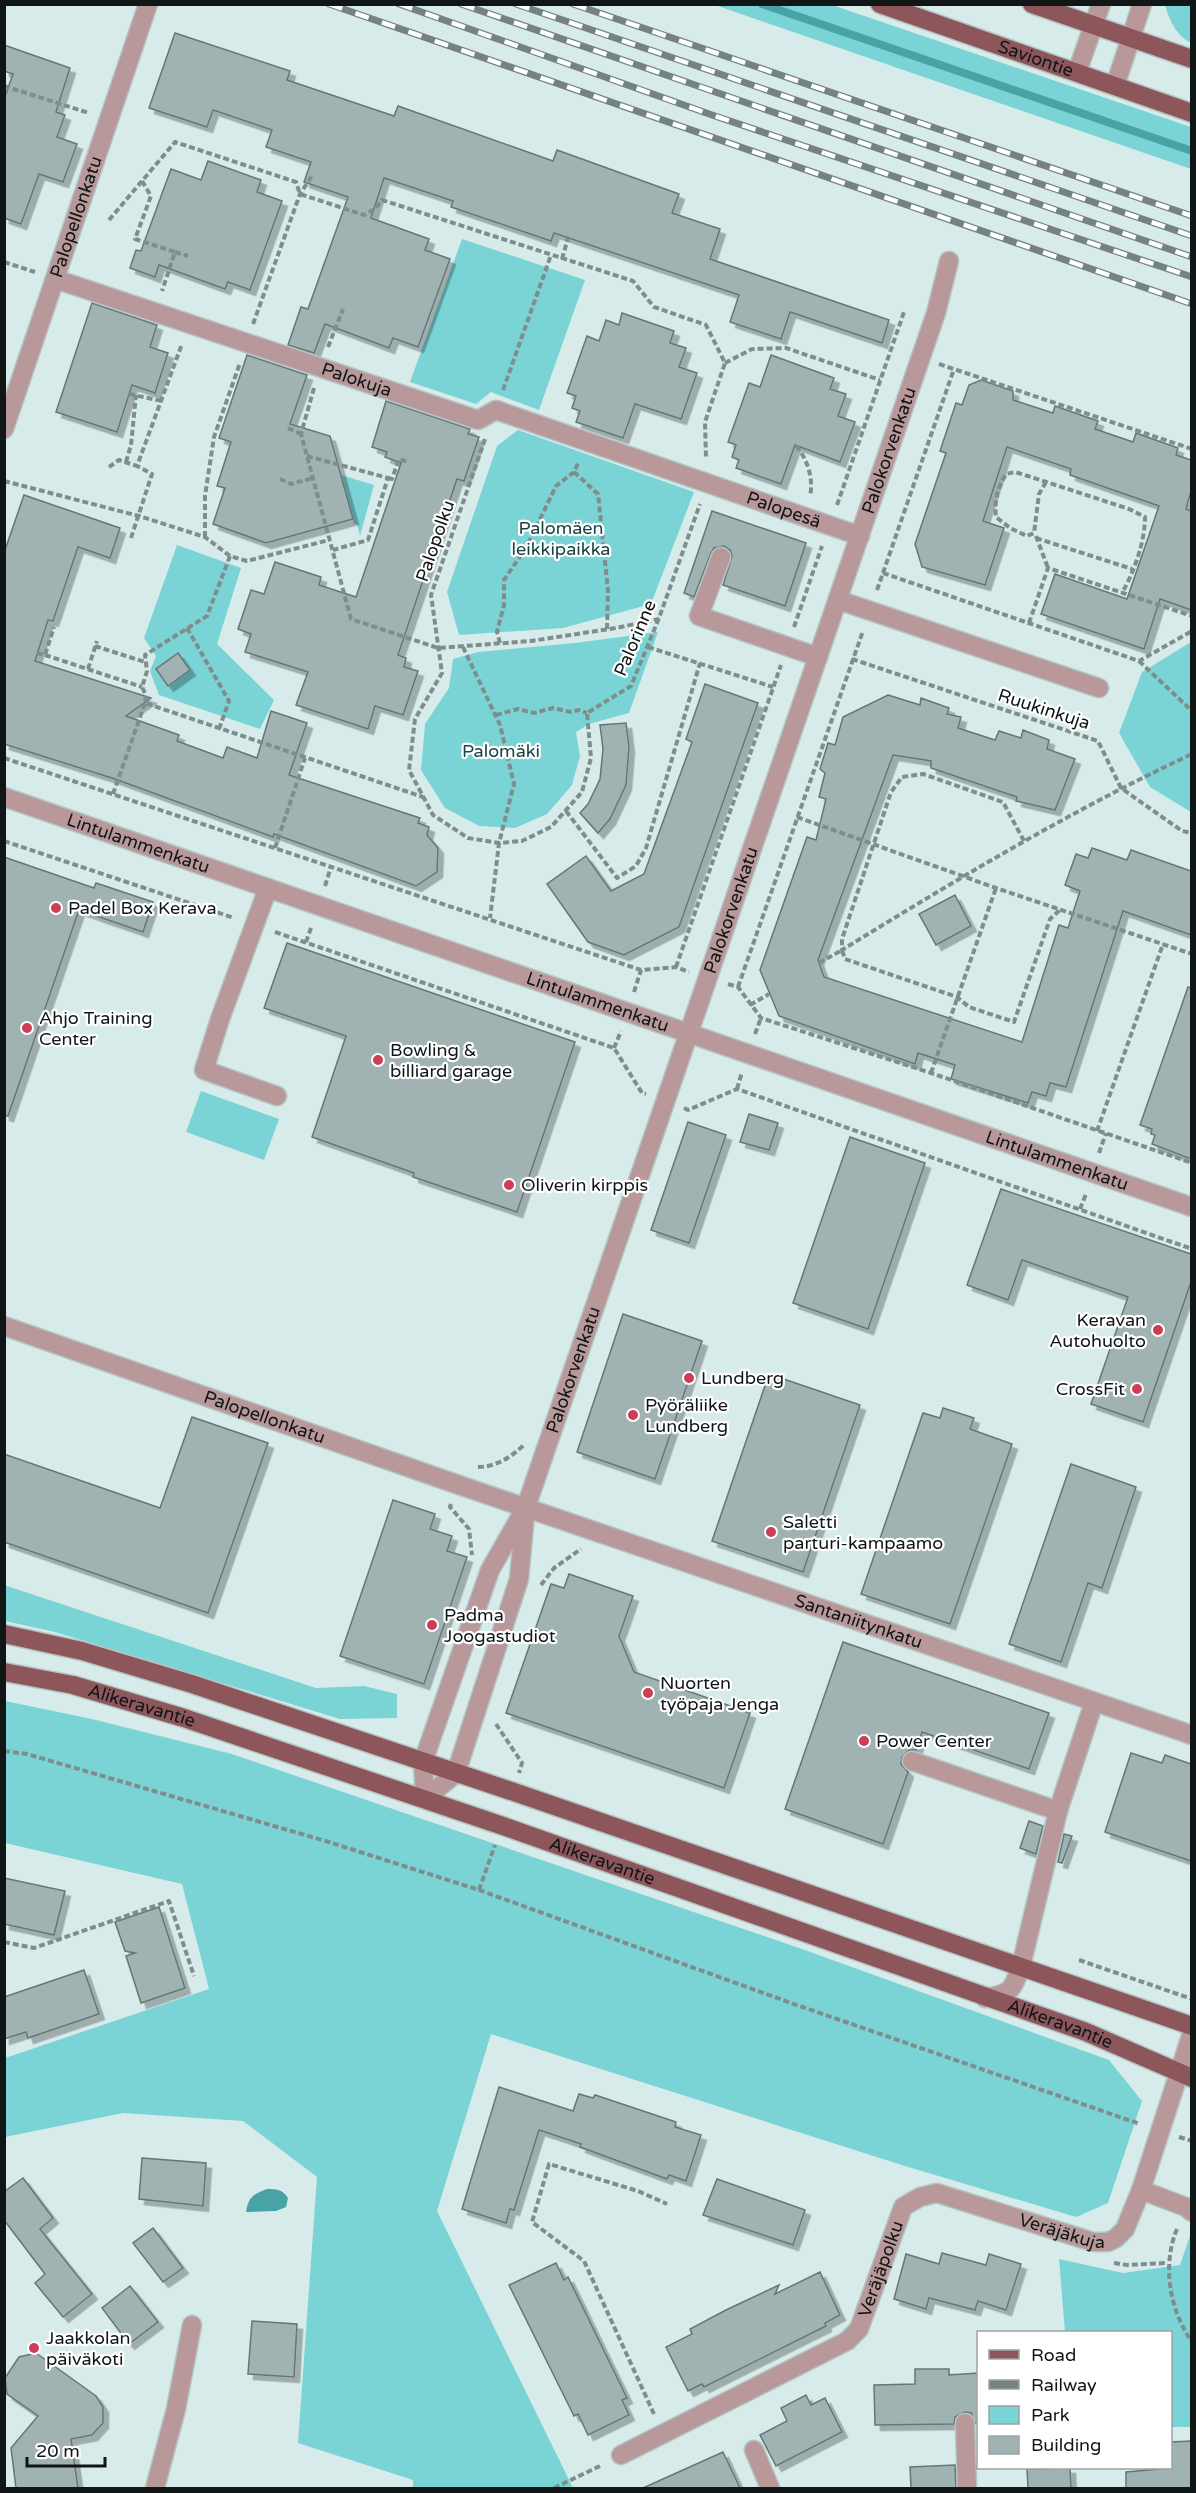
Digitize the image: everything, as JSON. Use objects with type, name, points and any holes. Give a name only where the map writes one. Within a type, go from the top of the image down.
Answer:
[{"type":"main road","name":"Saviontie","points":[[880,4],[1191,113]]},
{"type":"main road","points":[[1032,4],[1191,59]]},
{"type":"main road","name":"Alikeravantie","points":[[4,1635],[82,1651],[192,1684],[1191,2026]]},
{"type":"main road","name":"Alikeravantie","points":[[4,1672],[74,1685],[184,1718],[425,1799],[1086,2032],[1184,2076]]},
{"type":"street","name":"Palopellonkatu","points":[[4,429],[148,4]]},
{"type":"street","points":[[1077,72],[1101,4]]},
{"type":"street","points":[[1115,86],[1142,4]]},
{"type":"street","name":"Palokorvenkatu","points":[[425,1799],[423,1762],[490,1570],[526,1507],[921,358],[936,313],[949,261]]},
{"type":"street","name":"Palokuja","points":[[55,279],[478,420],[496,410]]},
{"type":"street","points":[[496,410],[707,482]]},
{"type":"street","name":"Palopesä","points":[[707,482],[860,536]]},
{"type":"street","points":[[721,557],[699,616],[818,657]]},
{"type":"street","points":[[838,600],[1099,688]]},
{"type":"street","name":"Lintulammenkatu","points":[[4,796],[1191,1207]]},
{"type":"street","points":[[268,888],[204,1070],[277,1096]]},
{"type":"street","name":"Palopellonkatu","points":[[4,1326],[526,1507]]},
{"type":"street","name":"Palokorvenkatu","points":[[456,1773],[519,1579],[526,1507]]},
{"type":"street","name":"Santaniitynkatu","points":[[526,1507],[1191,1736]]},
{"type":"street","points":[[985,1998],[1004,1995],[1013,1988],[1021,1966],[1058,1810],[1094,1702]]},
{"type":"street","points":[[912,1761],[1058,1810]]},
{"type":"street","points":[[425,1799],[456,1773]]},
{"type":"street","name":"Veräjäkuja","points":[[903,2207],[920,2197],[937,2193],[1093,2242],[1108,2242],[1116,2238],[1125,2229],[1141,2190],[1160,2131],[1184,2076],[1191,2033]]},
{"type":"street","points":[[1141,2190],[1189,2209]]},
{"type":"street","name":"Veräjäpolku","points":[[664,2434],[847,2341],[859,2329],[903,2207]]},
{"type":"street","points":[[155,2488],[176,2409],[192,2325]]},
{"type":"street","points":[[965,2424],[967,2488]]},
{"type":"street","points":[[621,2455],[664,2434]]},
{"type":"street","points":[[754,2450],[770,2488]]},
{"type":"path","points":[[4,86],[92,114]]},
{"type":"path","points":[[109,220],[175,142],[296,182],[300,194]]},
{"type":"path","points":[[205,537],[205,496],[214,437],[300,194],[312,176]]},
{"type":"path","points":[[142,181],[151,196],[135,239],[188,256]]},
{"type":"path","points":[[300,194],[364,215],[375,209],[382,200],[633,281],[654,307],[706,325],[725,363]]},
{"type":"path","points":[[562,259],[568,238]]},
{"type":"path","points":[[155,312],[176,252]]},
{"type":"path","name":"Palopolku","points":[[499,843],[468,838],[433,815],[409,770],[415,718],[442,673],[431,595],[551,255]]},
{"type":"path","points":[[4,262],[55,279]]},
{"type":"path","points":[[343,309],[320,366],[301,434],[351,619],[438,648],[607,630],[659,618]]},
{"type":"path","points":[[137,466],[189,323]]},
{"type":"path","points":[[707,482],[705,422],[725,363],[752,349],[786,348],[880,380]]},
{"type":"path","points":[[892,348],[1191,449]]},
{"type":"path","points":[[738,987],[954,369]]},
{"type":"path","points":[[129,394],[162,401]]},
{"type":"path","points":[[126,462],[131,445],[136,395]]},
{"type":"path","points":[[288,428],[301,434]]},
{"type":"path","points":[[500,643],[497,632],[504,605],[504,580],[526,548],[556,486],[574,472],[586,441]]},
{"type":"path","points":[[796,446],[803,453],[812,488],[804,516]]},
{"type":"path","points":[[307,456],[392,479],[399,459],[408,462]]},
{"type":"path","points":[[109,467],[119,460],[152,474],[131,538]]},
{"type":"path","points":[[574,472],[598,494],[608,590],[607,630]]},
{"type":"path","points":[[1122,593],[1132,569],[1145,531],[1144,517],[1129,508],[1015,472],[1006,474],[994,504],[996,516],[1010,528],[1027,536],[1035,535],[1132,569]]},
{"type":"path","points":[[280,479],[291,484],[313,478]]},
{"type":"path","points":[[333,550],[368,540],[388,478]]},
{"type":"path","points":[[4,481],[139,516],[205,537],[230,556],[247,561],[329,540]]},
{"type":"path","name":"Palorinne","points":[[586,713],[631,686],[659,618],[707,482]]},
{"type":"path","points":[[1029,623],[1048,568],[1035,535],[1039,494],[1046,482]]},
{"type":"path","points":[[114,794],[145,704],[146,695],[142,687],[147,671],[145,655],[207,616],[230,556]]},
{"type":"path","points":[[1048,568],[1191,616]]},
{"type":"path","points":[[883,573],[1140,661],[1191,711]]},
{"type":"path","points":[[45,655],[54,627]]},
{"type":"path","points":[[187,628],[229,701],[219,729]]},
{"type":"path","points":[[1140,661],[1191,631]]},
{"type":"path","points":[[88,669],[96,644],[145,662]]},
{"type":"path","points":[[648,646],[772,687]]},
{"type":"path","points":[[463,647],[500,725],[514,784],[499,843],[490,918]]},
{"type":"path","points":[[38,653],[142,687]]},
{"type":"path","name":"Ruukinkuja","points":[[852,659],[1098,741],[1121,788],[1182,831],[1191,833]]},
{"type":"path","points":[[566,811],[617,878],[636,866],[645,848],[700,663]]},
{"type":"path","points":[[145,704],[424,797]]},
{"type":"path","points":[[496,715],[518,709],[534,712],[553,708],[571,712],[579,710],[586,713],[591,758],[582,792],[551,827],[522,841],[499,843]]},
{"type":"path","points":[[819,963],[1024,841],[1121,788],[1191,754]]},
{"type":"path","points":[[4,758],[641,970],[676,967],[738,987],[761,1018],[931,1073],[1191,1163]]},
{"type":"path","points":[[275,848],[305,758]]},
{"type":"path","points":[[1024,841],[1003,802],[923,774],[902,777],[891,792],[842,939],[845,959],[957,997],[969,1007],[1014,1022],[1050,919],[1060,910]]},
{"type":"path","points":[[798,817],[996,888],[1191,954]]},
{"type":"path","points":[[4,841],[614,1048],[642,1093],[641,1105]]},
{"type":"path","points":[[931,1073],[996,888]]},
{"type":"path","points":[[1097,1131],[1163,944]]},
{"type":"path","points":[[750,1005],[770,993]]},
{"type":"path","points":[[642,1093],[688,1110],[737,1089],[1191,1249]]},
{"type":"path","points":[[1100,1150],[1106,1133]]},
{"type":"path","points":[[1080,1209],[1087,1190]]},
{"type":"path","points":[[473,1564],[469,1529],[450,1507],[464,1467],[488,1467],[511,1457],[526,1443]]},
{"type":"path","points":[[540,1587],[554,1568],[581,1549]]},
{"type":"path","points":[[495,1725],[499,1715]]},
{"type":"path","points":[[4,1751],[38,1758],[329,1842],[479,1890],[791,2003],[1191,2141]]},
{"type":"path","points":[[4,1942],[34,1948],[169,1901],[194,1976]]},
{"type":"path","points":[[1079,1960],[1191,2000]]},
{"type":"path","points":[[664,2434],[584,2261],[532,2222],[549,2164],[638,2191],[667,2204]]},
{"type":"path","points":[[1189,2209],[1171,2244],[1167,2263],[1172,2297],[1191,2342]]},
{"type":"path","points":[[554,2488],[621,2455]]},
{"type":"green space","points":[[715,5],[832,5],[1191,127],[1191,169]]},
{"type":"green space","points":[[1165,5],[1191,5],[1191,43],[1177,32]]},
{"type":"green space","points":[[462,239],[585,280],[539,410],[491,392],[476,404],[410,382]]},
{"type":"green space","name":"Palomäen leikkipaikka","points":[[518,430],[694,492],[651,604],[563,628],[459,635],[447,592],[497,446]]},
{"type":"green space","points":[[341,475],[374,485],[360,536],[357,524],[354,524]]},
{"type":"green space","points":[[177,545],[241,568],[217,644],[274,700],[260,729],[159,695],[150,671],[156,656],[144,638]]},
{"type":"green space","name":"Palomäki","points":[[658,632],[629,713],[589,724],[576,732],[580,756],[572,785],[547,814],[515,828],[479,826],[445,808],[421,770],[425,724],[449,688],[453,659],[478,652]]},
{"type":"green space","points":[[1191,642],[1191,812],[1150,787],[1119,733],[1142,672]]},
{"type":"green space","points":[[201,1091],[279,1119],[264,1160],[186,1132]]},
{"type":"green space","points":[[4,1585],[316,1688],[364,1686],[397,1694],[397,1718],[340,1719],[55,1632],[5,1621]]},
{"type":"green space","points":[[5,1701],[92,1719],[232,1754],[802,1949],[1109,2060],[1142,2101],[1108,2203],[1076,2217],[905,2166],[491,2034],[437,2211],[573,2488],[413,2488],[413,2480],[298,2443],[317,2177],[243,2121],[123,2113],[5,2137],[5,2058],[209,1989],[182,1884],[5,1843]]},
{"type":"green space","points":[[1191,2233],[1191,2427],[1172,2427],[1172,2331],[1065,2331],[1059,2259],[1123,2273],[1180,2265]]},
{"type":"shaded area","points":[[267,2189],[276,2189],[284,2193],[288,2198],[286,2207],[276,2211],[246,2212],[252,2197]]},
{"type":"building","points":[[175,33],[290,71],[287,80],[394,116],[398,106],[553,161],[557,150],[679,194],[672,213],[720,229],[710,259],[889,320],[882,343],[790,312],[781,339],[730,322],[739,295],[554,233],[551,241],[451,207],[453,201],[384,178],[371,218],[429,239],[425,250],[450,259],[418,347],[393,338],[389,348],[325,324],[314,353],[288,345],[301,307],[308,309],[348,197],[304,182],[311,162],[266,147],[272,130],[213,110],[207,127],[149,108]]},
{"type":"building","points":[[4,45],[70,68],[56,112],[65,115],[57,137],[77,144],[63,182],[39,174],[21,224],[4,218],[4,99],[13,74],[4,71]]},
{"type":"building","points":[[208,161],[261,180],[257,192],[282,201],[250,290],[228,282],[225,289],[159,265],[155,277],[130,268],[136,250],[141,251],[171,169],[201,180]]},
{"type":"building","points":[[92,303],[157,325],[150,347],[168,353],[155,393],[132,385],[117,432],[56,412]]},
{"type":"building","points":[[622,313],[674,331],[670,343],[686,348],[679,367],[697,373],[681,419],[635,404],[623,438],[576,422],[580,411],[572,408],[576,396],[567,393],[587,336],[599,341],[606,320],[619,325]]},
{"type":"building","points":[[247,355],[307,375],[290,424],[330,436],[353,519],[266,543],[213,524],[225,488],[217,486],[231,442],[219,438]]},
{"type":"building","points":[[771,355],[834,378],[830,389],[846,394],[838,416],[855,422],[840,462],[795,445],[781,484],[736,468],[739,460],[732,457],[736,445],[728,442],[749,383],[760,387]]},
{"type":"building","points":[[981,380],[1013,391],[1013,400],[1053,413],[1055,406],[1098,421],[1095,429],[1133,442],[1136,433],[1178,448],[1176,455],[1191,460],[1191,491],[1186,509],[1191,511],[1191,610],[1160,599],[1144,649],[1041,614],[1055,574],[1127,599],[1159,506],[1070,475],[1071,469],[1007,447],[983,521],[1004,528],[985,585],[922,567],[915,544],[946,453],[940,451],[956,403],[962,405],[969,385]]},
{"type":"building","points":[[386,401],[470,429],[468,434],[479,437],[464,481],[457,479],[398,655],[406,658],[404,667],[418,671],[403,715],[375,706],[368,729],[296,705],[308,672],[245,652],[251,634],[238,629],[251,590],[264,594],[275,562],[321,577],[319,585],[356,597],[401,463],[385,457],[387,452],[372,447]]},
{"type":"building","points":[[24,495],[120,528],[110,558],[78,547],[53,621],[48,620],[35,661],[151,698],[126,716],[179,735],[177,741],[223,758],[227,747],[257,758],[271,711],[307,723],[289,775],[420,818],[418,823],[429,827],[427,835],[438,848],[437,872],[416,886],[115,779],[4,744],[4,553]]},
{"type":"building","points":[[712,511],[806,543],[785,606],[723,585],[732,556],[730,550],[724,546],[714,548],[711,553],[694,597],[684,593]]},
{"type":"building","points":[[178,653],[190,670],[168,686],[156,669]]},
{"type":"building","points":[[705,684],[758,703],[679,927],[624,955],[588,942],[547,884],[586,856],[611,891],[644,874],[692,742],[686,739]]},
{"type":"building","points":[[888,695],[920,705],[921,698],[949,708],[947,714],[961,717],[958,728],[995,740],[999,731],[1021,738],[1023,730],[1049,740],[1047,749],[1075,759],[1055,810],[1016,801],[1017,797],[931,768],[931,761],[893,755],[818,960],[824,977],[1022,1042],[1059,925],[1068,928],[1080,891],[1065,885],[1076,854],[1088,858],[1092,848],[1127,860],[1131,850],[1191,871],[1191,935],[1123,911],[1066,1087],[1050,1083],[1046,1096],[1032,1092],[1028,1103],[951,1079],[955,1065],[918,1053],[915,1064],[779,1016],[760,970],[807,837],[816,840],[826,799],[819,797],[825,773],[820,769],[828,743],[835,745],[843,717]]},
{"type":"building","points":[[626,723],[629,747],[626,785],[610,819],[598,833],[580,813],[588,804],[600,779],[603,749],[600,725]]},
{"type":"building","points":[[4,857],[94,888],[96,883],[153,902],[143,932],[79,910],[8,1116],[4,1115]]},
{"type":"building","points":[[955,895],[971,926],[936,945],[919,914]]},
{"type":"building","points":[[287,943],[575,1042],[517,1212],[413,1177],[414,1173],[312,1137],[346,1036],[264,1008]]},
{"type":"building","points":[[1188,987],[1191,988],[1191,1159],[1152,1144],[1155,1135],[1151,1134],[1152,1129],[1140,1125]]},
{"type":"building","points":[[749,1114],[778,1123],[769,1150],[740,1142]]},
{"type":"building","points":[[688,1122],[726,1135],[689,1243],[651,1230]]},
{"type":"building","points":[[850,1137],[925,1163],[868,1329],[793,1303]]},
{"type":"building","points":[[1001,1189],[1191,1254],[1191,1282],[1143,1422],[1091,1404],[1128,1297],[1022,1260],[1008,1300],[967,1285]]},
{"type":"building","name":"Pyöräliike Lundberg","points":[[623,1314],[702,1341],[655,1479],[577,1452]]},
{"type":"building","points":[[769,1374],[860,1405],[803,1572],[712,1541]]},
{"type":"building","points":[[943,1408],[974,1418],[970,1429],[1012,1444],[950,1624],[861,1594],[923,1413],[940,1418]]},
{"type":"building","points":[[192,1417],[268,1443],[208,1613],[4,1542],[4,1454],[160,1508]]},
{"type":"building","points":[[1071,1464],[1136,1487],[1102,1588],[1088,1583],[1061,1662],[1009,1644]]},
{"type":"building","points":[[393,1500],[435,1514],[430,1529],[452,1536],[447,1551],[467,1557],[424,1684],[340,1656]]},
{"type":"building","points":[[569,1574],[633,1596],[619,1636],[634,1672],[750,1713],[724,1788],[506,1713],[551,1584],[564,1588]]},
{"type":"building","name":"Power Center","points":[[843,1642],[1049,1713],[1029,1769],[922,1732],[916,1750],[909,1750],[902,1757],[901,1764],[908,1772],[883,1844],[785,1809]]},
{"type":"building","points":[[1131,1753],[1162,1763],[1165,1755],[1191,1764],[1191,1861],[1105,1832]]},
{"type":"building","points":[[1029,1821],[1043,1826],[1036,1854],[1020,1848]]},
{"type":"building","points":[[1064,1834],[1072,1836],[1062,1863],[1058,1862]]},
{"type":"building","points":[[4,1878],[65,1891],[54,1935],[4,1924]]},
{"type":"building","points":[[159,1907],[185,1988],[141,2003],[126,1956],[135,1953],[125,1951],[115,1922]]},
{"type":"building","points":[[84,1970],[99,2014],[28,2038],[26,2032],[4,2039],[4,1997]]},
{"type":"building","points":[[499,2087],[573,2111],[579,2094],[593,2098],[595,2095],[676,2122],[675,2127],[701,2135],[686,2181],[669,2175],[667,2179],[580,2147],[581,2144],[539,2130],[514,2210],[510,2209],[506,2223],[462,2209]]},
{"type":"building","points":[[142,2158],[206,2163],[203,2206],[139,2199]]},
{"type":"building","points":[[23,2178],[53,2218],[40,2229],[92,2294],[63,2317],[35,2283],[45,2274],[4,2220],[4,2192]]},
{"type":"building","points":[[717,2179],[805,2210],[793,2245],[703,2215]]},
{"type":"building","points":[[153,2228],[183,2268],[163,2282],[133,2243]]},
{"type":"building","points":[[942,2253],[986,2265],[989,2254],[1021,2264],[1006,2310],[978,2301],[975,2310],[929,2298],[926,2309],[894,2299],[906,2254],[939,2264]]},
{"type":"building","points":[[556,2263],[564,2280],[568,2277],[627,2398],[622,2400],[629,2415],[588,2435],[578,2414],[574,2416],[509,2285]]},
{"type":"building","points":[[820,2272],[840,2315],[825,2323],[826,2326],[704,2387],[702,2384],[688,2391],[666,2347],[692,2334],[690,2329],[726,2310],[779,2285],[775,2294]]},
{"type":"building","points":[[130,2286],[158,2322],[129,2344],[102,2308]]},
{"type":"building","points":[[252,2321],[297,2324],[294,2377],[248,2374]]},
{"type":"building","points":[[36,2353],[96,2396],[103,2407],[103,2423],[92,2435],[71,2439],[78,2488],[16,2488],[11,2448],[38,2416],[7,2394],[5,2378],[19,2357]]},
{"type":"building","points":[[915,2369],[949,2369],[949,2375],[977,2373],[977,2424],[971,2413],[965,2412],[955,2417],[954,2424],[875,2425],[874,2385],[915,2384]]},
{"type":"building","points":[[806,2395],[811,2405],[825,2398],[842,2432],[776,2466],[760,2435],[787,2421],[781,2408]]},
{"type":"building","points":[[1191,2441],[1191,2488],[1126,2488],[1126,2472],[1172,2469],[1172,2442]]},
{"type":"building","points":[[723,2452],[740,2488],[643,2488]]},
{"type":"building","points":[[955,2465],[956,2488],[911,2488],[910,2467]]},
{"type":"building","points":[[1027,2469],[1070,2469],[1071,2488],[1028,2488]]},
{"type":"waterway","points":[[762,4],[1192,151]]},
{"type":"railway","points":[[329,4],[1192,304]]},
{"type":"railway","points":[[399,4],[712,115],[1192,277]]},
{"type":"railway","points":[[461,4],[1192,257]]},
{"type":"railway","points":[[516,4],[1192,236]]},
{"type":"railway","points":[[573,4],[1192,216]]},
{"type":"place","name":"Padel Box Kerava","points":[[56,908]]},
{"type":"place","name":"Ahjo Training Center","points":[[27,1028]]},
{"type":"place","name":"Bowling & billiard garage","points":[[378,1060]]},
{"type":"place","name":"Oliverin kirppis","points":[[509,1185]]},
{"type":"place","name":"Keravan Autohuolto","points":[[1158,1330]]},
{"type":"place","name":"Lundberg","points":[[689,1378]]},
{"type":"place","name":"CrossFit","points":[[1137,1389]]},
{"type":"place","name":"Pyöräliike Lundberg","points":[[633,1415]]},
{"type":"place","name":"Saletti parturi-kampaamo","points":[[771,1532]]},
{"type":"place","name":"Padma Joogastudiot","points":[[432,1625]]},
{"type":"place","name":"Nuorten työpaja Jenga","points":[[648,1693]]},
{"type":"place","name":"Power Center","points":[[864,1741]]},
{"type":"place","name":"Jaakkolan päiväkoti","points":[[34,2348]]}]
